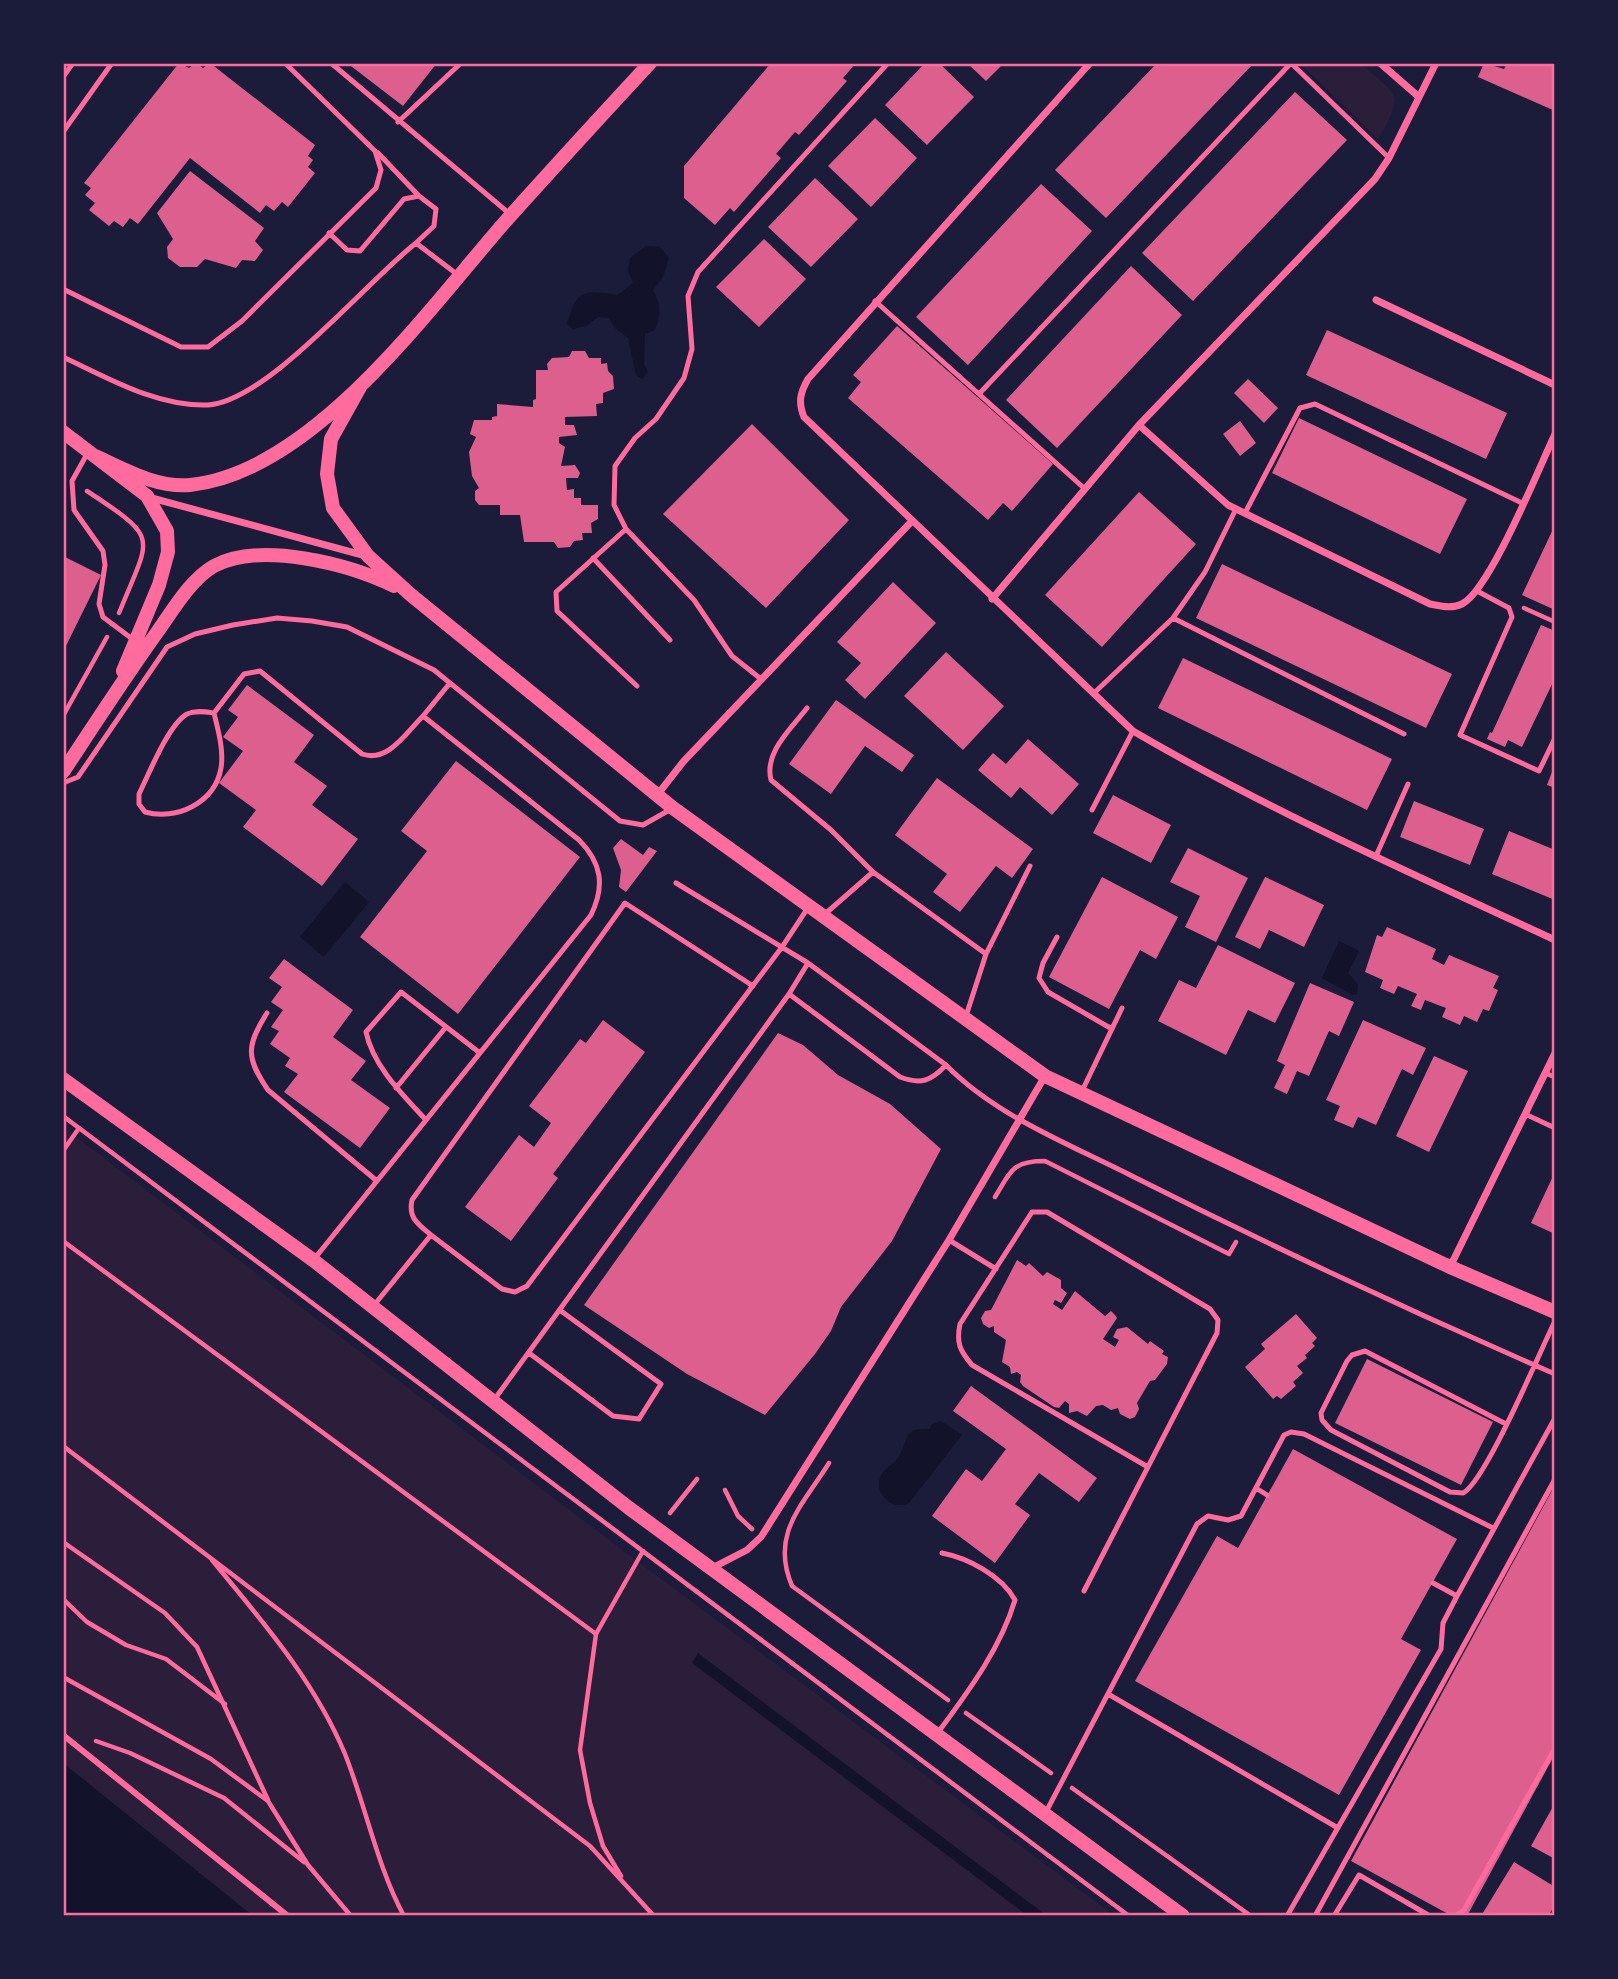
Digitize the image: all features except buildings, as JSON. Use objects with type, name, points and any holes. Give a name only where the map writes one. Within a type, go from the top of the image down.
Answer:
[{"type":"main road","points":[[91,454],[136,475],[165,484],[188,485],[215,480],[272,457],[360,387],[511,215],[650,63]]},
{"type":"main road","points":[[360,387],[331,439],[327,474],[334,508],[368,556],[411,595],[673,807],[1045,1076],[1450,1266],[1555,1312]]},
{"type":"main road","points":[[63,432],[147,496],[167,531],[168,552],[159,585],[115,692]]},
{"type":"main road","points":[[63,773],[115,692],[180,600],[211,568],[231,558],[297,557],[374,576],[411,595]]},
{"type":"main road","points":[[63,1079],[313,1260],[629,1508],[1046,1812],[1183,1916]]},
{"type":"street","points":[[1090,63],[808,379],[801,392],[799,407],[804,417],[1133,731],[1178,757],[1376,856],[1555,940]]},
{"type":"street","points":[[1380,63],[1419,97]]},
{"type":"street","points":[[992,599],[1139,425],[1375,179],[1389,158],[1436,63]]},
{"type":"street","points":[[1377,300],[1555,385]]},
{"type":"street","points":[[1139,425],[1216,496],[1236,509],[1430,604],[1446,607],[1460,605],[1477,591],[1555,434]]},
{"type":"street","points":[[147,496],[368,556]]},
{"type":"street","points":[[658,794],[683,762],[912,521]]},
{"type":"street","points":[[1450,1266],[1555,1054]]},
{"type":"street","points":[[712,1568],[747,1550],[761,1537],[949,1240],[1045,1076]]},
{"type":"street","points":[[64,1736],[288,1916]]},
{"type":"lane","points":[[63,77],[73,63]]},
{"type":"lane","points":[[63,132],[112,63]]},
{"type":"lane","points":[[63,357],[125,386],[169,401],[210,405],[247,391],[282,366],[434,226],[436,209],[419,196],[285,63]]},
{"type":"lane","points":[[331,63],[511,215]]},
{"type":"lane","points":[[398,122],[461,63]]},
{"type":"lane","points":[[761,679],[732,656],[694,600],[626,529],[614,506],[615,466],[635,438],[656,419],[684,378],[692,349],[688,296],[698,272],[888,63]]},
{"type":"lane","points":[[979,394],[1291,63],[1389,158]]},
{"type":"lane","points":[[63,289],[181,347],[208,346],[242,321],[376,188],[381,170],[375,151]]},
{"type":"lane","points":[[330,233],[347,250],[360,251],[404,200],[419,196]]},
{"type":"lane","points":[[416,243],[458,275]]},
{"type":"lane","points":[[875,301],[1085,489]]},
{"type":"lane","points":[[1245,513],[1300,408],[1306,404],[1315,404],[1522,503]]},
{"type":"lane","points":[[91,454],[72,481],[74,510],[103,551],[105,565],[99,604],[103,617],[135,641]]},
{"type":"lane","points":[[1093,694],[1173,618],[1205,572],[1236,509]]},
{"type":"lane","points":[[626,529],[556,592],[557,611],[637,686]]},
{"type":"lane","points":[[593,558],[670,640]]},
{"type":"lane","points":[[1477,591],[1512,612],[1460,735],[1539,771],[1555,738]]},
{"type":"lane","points":[[63,773],[78,777],[167,647],[195,634],[277,618],[347,627],[435,670],[620,821],[643,825],[673,807]]},
{"type":"lane","points":[[1173,618],[1404,734]]},
{"type":"lane","points":[[215,713],[197,712],[187,715],[175,725],[139,794],[139,804],[145,811],[173,815],[195,806],[213,787],[221,769],[215,713],[244,674],[260,671],[362,754],[371,757],[390,750],[450,683]]},
{"type":"lane","points":[[807,708],[772,755],[768,768],[771,780],[831,830],[873,872],[986,954]]},
{"type":"lane","points":[[313,1260],[591,915],[598,900],[601,884],[599,867],[591,852],[423,716]]},
{"type":"lane","points":[[1092,810],[1133,731]]},
{"type":"lane","points":[[1376,856],[1408,784]]},
{"type":"lane","points":[[964,1019],[986,954],[1030,866]]},
{"type":"lane","points":[[822,916],[873,872]]},
{"type":"lane","points":[[677,883],[808,963],[946,1065],[963,1082],[1020,1119],[1242,1231],[1555,1374]]},
{"type":"lane","points":[[753,986],[625,903],[412,1200],[410,1210],[413,1220],[502,1289],[515,1292],[522,1290],[753,986],[809,906]]},
{"type":"lane","points":[[1058,937],[1044,963],[1040,978],[1048,992],[1112,1029]]},
{"type":"lane","points":[[494,1400],[789,994],[808,963]]},
{"type":"lane","points":[[426,1120],[396,1088],[369,1046],[366,1032],[401,992],[480,1053]]},
{"type":"lane","points":[[789,994],[900,1077],[914,1083],[926,1081],[946,1065]]},
{"type":"lane","points":[[1081,1094],[1122,1008]]},
{"type":"lane","points":[[267,1013],[254,1034],[250,1056],[256,1073],[268,1090],[377,1181]]},
{"type":"lane","points":[[396,1088],[446,1027]]},
{"type":"lane","points":[[1545,1073],[1555,1077]]},
{"type":"lane","points":[[1525,1114],[1555,1128]]},
{"type":"lane","points":[[1084,1591],[1149,1466],[1217,1333],[1219,1326],[1216,1313],[1040,1210],[1027,1217],[960,1324],[957,1338],[960,1351],[972,1365],[1149,1466]]},
{"type":"lane","points":[[373,1307],[430,1235]]},
{"type":"lane","points":[[949,1240],[996,1269]]},
{"type":"lane","points":[[529,1353],[613,1416],[639,1419],[661,1384],[561,1311]]},
{"type":"lane","points":[[1506,1424],[1365,1351],[1352,1355],[1347,1361],[1321,1413],[1322,1420],[1331,1430],[1456,1494],[1469,1490],[1506,1424],[1555,1321]]},
{"type":"lane","points":[[1287,1916],[1441,1649],[1443,1623],[1555,1418]]},
{"type":"lane","points":[[1046,1812],[1197,1524],[1208,1516],[1228,1520],[1241,1516],[1280,1440],[1291,1432],[1298,1432],[1493,1528]]},
{"type":"lane","points":[[1315,1916],[1555,1479]]},
{"type":"lane","points":[[1256,1489],[1268,1495]]},
{"type":"lane","points":[[937,1734],[995,1647],[1015,1601],[1008,1587],[958,1556],[942,1553]]},
{"type":"lane","points":[[1433,1583],[1457,1596]]},
{"type":"lane","points":[[1108,1694],[1338,1828]]},
{"type":"lane","points":[[1455,1916],[1464,1910],[1555,1748]]},
{"type":"lane","points":[[1334,1916],[1359,1875],[1430,1916]]},
{"type":"path","points":[[63,716],[114,625],[143,553],[143,535],[135,523],[72,481]]},
{"type":"path","points":[[1512,612],[1528,609],[1555,622]]},
{"type":"path","points":[[63,1116],[1129,1916]]},
{"type":"path","points":[[63,1151],[79,1128]]},
{"type":"path","points":[[992,1202],[1013,1167],[1026,1161],[1045,1161],[1229,1254],[1242,1231]]},
{"type":"path","points":[[63,1241],[596,1633]]},
{"type":"path","points":[[63,1446],[590,1846],[647,1906],[660,1916]]},
{"type":"path","points":[[833,1457],[789,1526],[782,1546],[783,1565],[792,1586],[1251,1916]]},
{"type":"path","points":[[670,1513],[697,1479]]},
{"type":"path","points":[[725,1490],[738,1516]]},
{"type":"path","points":[[63,1542],[165,1613],[197,1647],[268,1801],[307,1865],[351,1916]]},
{"type":"path","points":[[625,1883],[603,1846],[590,1803],[580,1750],[596,1633],[643,1551]]},
{"type":"path","points":[[206,1554],[288,1651],[315,1693],[344,1752],[401,1916]]},
{"type":"path","points":[[63,1599],[87,1622],[126,1646],[166,1659],[225,1704]]},
{"type":"path","points":[[63,1677],[211,1759],[268,1801]]},
{"type":"path","points":[[64,1736],[101,1742],[224,1798],[307,1865]]},
{"type":"path","points":[[647,1906],[654,1916]]},
{"type":"shaded area","points":[[1300,63],[1360,63],[1383,82],[1394,96],[1395,103],[1378,139]]},
{"type":"shaded area","points":[[646,246],[660,247],[669,258],[663,277],[653,290],[658,300],[659,314],[655,330],[645,334],[644,365],[648,372],[642,379],[636,375],[628,338],[615,328],[609,318],[598,317],[586,326],[573,329],[567,324],[574,305],[583,295],[596,292],[617,295],[633,283],[628,270],[630,258]]},
{"type":"shaded area","points":[[345,882],[369,902],[324,957],[300,937]]},
{"type":"shaded area","points":[[1339,941],[1359,951],[1348,973],[1358,984],[1357,994],[1353,995],[1322,978]]},
{"type":"shaded area","points":[[63,1127],[637,1561],[1115,1916],[253,1916],[63,1763]]},
{"type":"shaded area","points":[[941,1421],[962,1435],[909,1503],[897,1505],[887,1500],[879,1484],[883,1472],[898,1458],[910,1433],[930,1429],[932,1424]]},
{"type":"shaded area","points":[[698,1653],[1047,1916],[1028,1916],[692,1663]]},
{"type":"shaded area","points":[[63,1763],[253,1916],[63,1916]]}]
